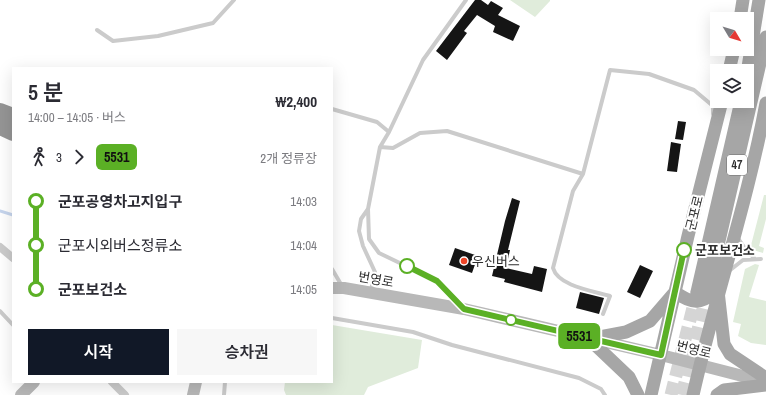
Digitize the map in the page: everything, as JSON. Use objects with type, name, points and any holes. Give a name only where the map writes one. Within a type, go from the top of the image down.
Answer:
[{"type":"highway","points":[[0,110],[12,116]]},
{"type":"highway","points":[[0,128],[12,133]]},
{"type":"main road","points":[[741,12],[743,0]]},
{"type":"main road","points":[[748,64],[759,0]]},
{"type":"main road","name":"군포로","points":[[707,292],[766,37]]},
{"type":"main road","name":"군포로","points":[[707,292],[722,277],[735,232],[766,102]]},
{"type":"main road","name":"군포로","points":[[651,395],[715,131],[717,108]]},
{"type":"main road","name":"군포로","points":[[693,395],[700,365],[707,292],[739,108]]},
{"type":"main road","points":[[589,339],[626,332],[650,321],[675,292],[687,301],[696,302],[707,299],[707,292]]},
{"type":"main road","points":[[707,292],[724,344],[730,354],[766,378]]},
{"type":"main road","points":[[589,339],[629,378],[638,395]]},
{"type":"main road","points":[[717,395],[724,390],[766,383]]},
{"type":"street","points":[[0,247],[12,257]]},
{"type":"street","name":"번영로","points":[[338,288],[464,309],[661,355],[766,383]]},
{"type":"street","points":[[20,395],[33,383]]},
{"type":"street","points":[[113,383],[125,395]]},
{"type":"street","points":[[193,395],[196,383]]},
{"type":"lane","points":[[97,30],[113,41],[158,36],[213,23],[234,0]]},
{"type":"lane","points":[[464,309],[437,281],[379,253],[369,238],[368,209],[380,147],[389,132],[423,60],[466,0]]},
{"type":"lane","points":[[603,314],[610,296],[562,281],[554,274],[553,268],[572,191],[583,174],[610,70],[649,74],[694,90],[710,99]]},
{"type":"lane","points":[[333,109],[377,122],[389,132]]},
{"type":"lane","points":[[380,147],[393,148],[420,133],[447,131],[583,174]]},
{"type":"lane","points":[[368,209],[361,219],[359,231],[363,246],[375,272],[371,293]]},
{"type":"lane","points":[[735,232],[746,250],[754,258]]},
{"type":"lane","points":[[722,277],[743,260],[754,258],[761,259]]},
{"type":"lane","points":[[333,272],[338,288]]},
{"type":"lane","points":[[0,311],[12,324]]},
{"type":"lane","points":[[333,318],[413,332],[452,345],[580,378],[601,389],[605,395]]},
{"type":"lane","points":[[224,395],[225,383]]},
{"type":"green space","points":[[510,0],[550,0],[550,1],[535,17]]},
{"type":"green space","points":[[764,195],[766,195],[766,219],[759,246],[764,248],[763,253],[750,249]]},
{"type":"green space","points":[[755,264],[759,265],[749,297],[766,301],[766,345],[751,343],[738,336],[741,324],[733,322],[745,269]]},
{"type":"green space","points":[[333,325],[422,340],[418,368],[368,387],[364,395],[286,395],[284,390],[285,383],[333,383]]},
{"type":"building","points":[[475,0],[481,0],[488,5],[491,1],[503,8],[498,15],[520,26],[513,41],[493,32],[495,26],[477,15],[464,31],[467,33],[447,60],[436,51]]},
{"type":"building","points":[[678,121],[686,122],[683,140],[675,139]]},
{"type":"building","points":[[671,142],[681,144],[677,172],[667,171]]},
{"type":"building","points":[[512,198],[520,201],[508,250],[510,250],[506,268],[532,274],[534,266],[547,269],[542,292],[504,282],[505,279],[492,276]]},
{"type":"building","name":"우신버스","points":[[455,248],[478,256],[472,273],[449,265]]},
{"type":"building","points":[[640,265],[653,271],[640,298],[627,292]]},
{"type":"building","points":[[580,292],[604,298],[599,314],[576,308]]},
{"type":"waterway","points":[[0,211],[12,215]]},
{"type":"tunnel","points":[[671,395],[697,292]]},
{"type":"tunnel","points":[[682,395],[707,293]]},
{"type":"bus line","name":"5531","points":[[407,266],[437,281],[464,309],[661,355],[684,250]]},
{"type":"place","name":"군포보건소","points":[[684,250]]},
{"type":"place","name":"우신버스","points":[[464,261]]}]
